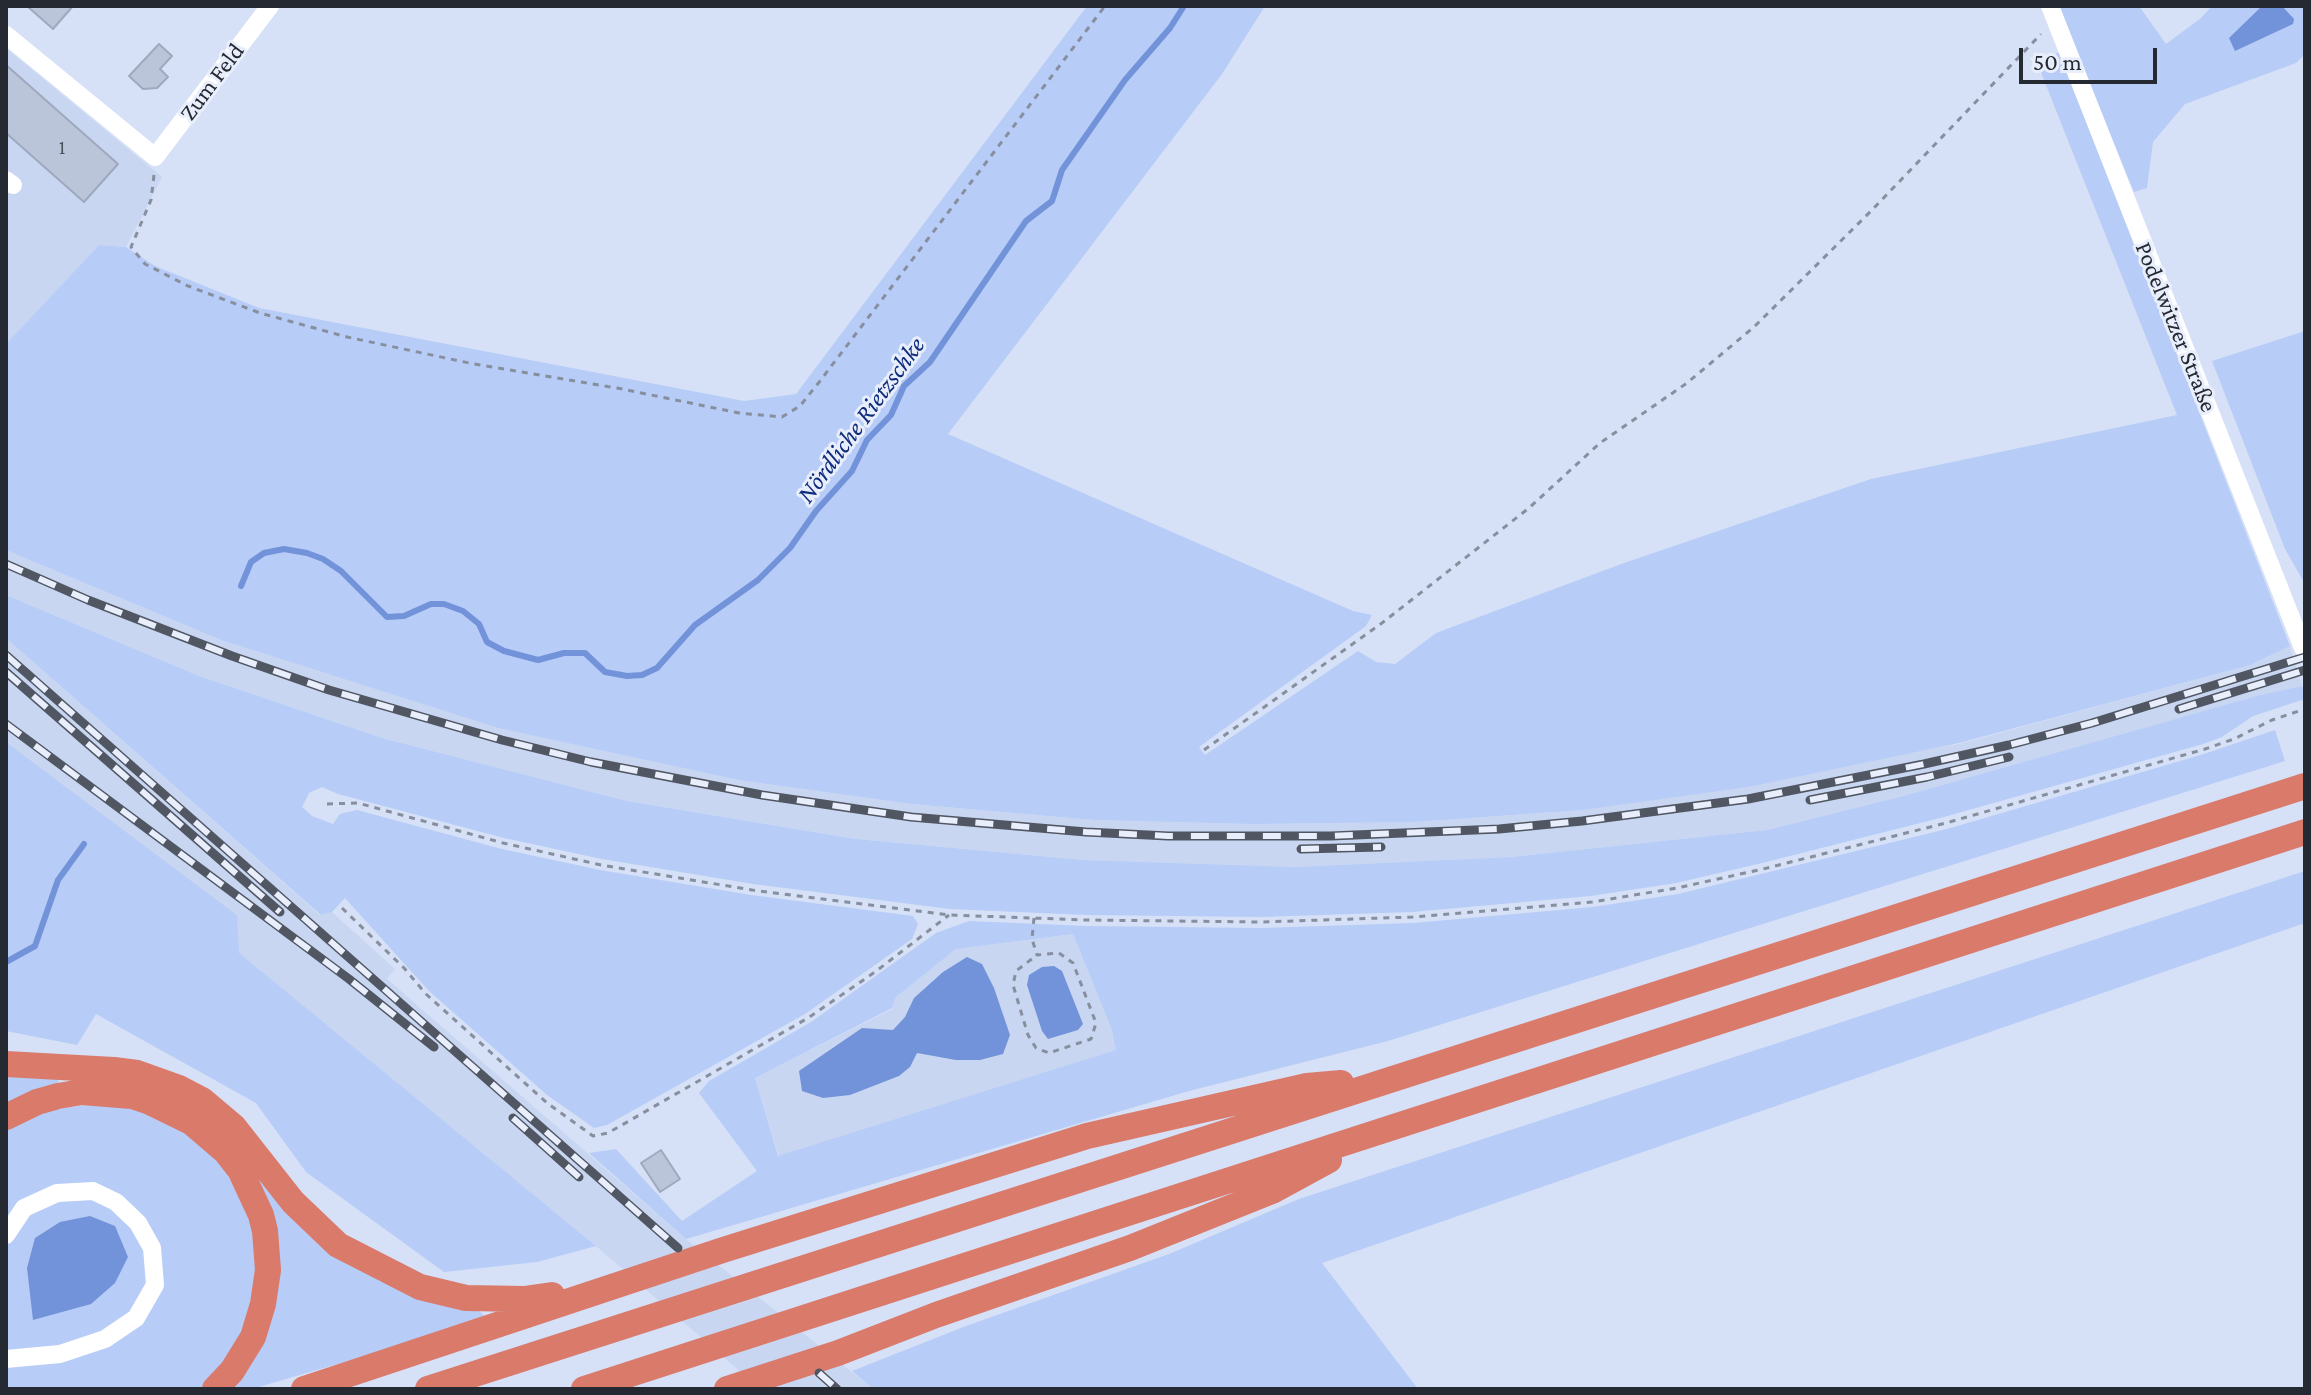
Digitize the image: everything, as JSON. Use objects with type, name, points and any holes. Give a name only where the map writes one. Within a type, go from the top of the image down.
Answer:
[{"type":"highway","points":[[428,1389],[2305,786]]},
{"type":"highway","points":[[584,1389],[2305,832]]},
{"type":"highway","points":[[6,1064],[137,1073],[202,1100],[234,1127],[293,1202],[338,1245],[420,1287],[466,1298],[524,1299],[567,1293],[592,1285],[615,1285]]},
{"type":"highway","points":[[304,1389],[723,1250],[1087,1136],[1307,1086],[1393,1077]]},
{"type":"highway","points":[[6,1117],[58,1096],[82,1092],[132,1096],[191,1122],[226,1152],[240,1170],[261,1215],[268,1270],[263,1304],[253,1337],[232,1371],[215,1389]]},
{"type":"highway","points":[[728,1388],[838,1353],[936,1315],[1130,1248],[1272,1191],[1386,1129]]},
{"type":"street","name":"Zum Feld","points":[[155,157],[270,6]]},
{"type":"street","name":"Podelwitzer Straße","points":[[2052,13],[2303,648]]},
{"type":"street","points":[[6,35],[155,157]]},
{"type":"street","points":[[6,1235],[24,1208],[57,1193],[93,1191],[116,1202],[138,1223],[152,1248],[155,1285],[136,1318],[105,1339],[60,1354],[6,1358]]},
{"type":"path","points":[[155,157],[151,200],[131,247],[145,264],[188,286],[260,313],[347,337],[739,413],[782,417],[800,406],[820,381],[1105,6]]},
{"type":"path","points":[[1204,750],[1382,623],[1529,508],[1600,443],[1687,383],[1754,327],[1872,210],[2052,13]]},
{"type":"path","points":[[327,804],[358,803],[503,843],[601,865],[752,890],[949,915],[1261,922],[1413,917],[1592,902],[1663,891],[1763,869],[1961,819],[2205,749],[2305,709]]},
{"type":"path","points":[[342,908],[404,968],[426,994],[547,1103],[593,1136],[608,1133],[808,1018],[949,915]]},
{"type":"path","points":[[1034,918],[1032,939],[1037,955]]},
{"type":"path","points":[[1059,953],[1073,963],[1096,1023],[1091,1039],[1049,1053],[1036,1048],[1028,1035],[1013,985],[1016,971],[1037,955],[1059,953]]},
{"type":"shaded area","points":[[1087,6],[1265,6],[1222,74],[948,434],[1353,611],[1372,615],[1366,626],[1199,747],[1205,755],[1358,651],[1376,662],[1395,664],[1436,633],[1624,563],[1871,479],[2177,415],[2038,65],[2059,52],[2290,646],[2250,665],[1959,743],[1748,787],[1582,810],[1414,822],[1253,824],[1094,820],[912,804],[738,780],[498,728],[221,640],[6,550],[6,344],[99,245],[126,247],[155,266],[259,308],[744,401],[796,394]]},
{"type":"shaded area","points":[[2058,6],[2139,6],[2166,44],[2212,6],[2305,6],[2305,54],[2296,63],[2185,104],[2153,142],[2147,188],[2134,192]]},
{"type":"shaded area","points":[[6,48],[162,177],[126,247],[99,245],[6,344]]},
{"type":"shaded area","points":[[2305,331],[2305,584],[2285,549],[2212,361]]},
{"type":"shaded area","points":[[6,550],[221,640],[498,728],[738,780],[912,804],[1094,820],[1253,824],[1414,822],[1582,810],[1959,744],[2250,665],[2290,646],[2302,686],[2260,695],[1907,795],[1767,830],[1511,857],[1296,867],[1083,860],[856,839],[627,801],[382,738],[199,676],[6,595]]},
{"type":"shaded area","points":[[6,595],[199,676],[382,738],[627,801],[856,839],[1083,860],[1296,867],[1511,857],[1767,830],[1907,795],[2260,695],[2302,686],[2305,699],[2253,716],[2222,737],[2203,744],[1944,817],[1762,863],[1676,883],[1591,896],[1412,912],[1261,917],[1086,915],[950,909],[753,884],[602,859],[504,838],[338,794],[322,787],[309,793],[302,807],[312,816],[333,824],[340,814],[357,810],[502,849],[600,870],[751,895],[913,916],[918,924],[912,939],[805,1014],[607,1125],[594,1128],[547,1095],[429,991],[345,898],[332,912],[321,915],[6,638]]},
{"type":"shaded area","points":[[6,638],[320,915],[332,912],[395,969],[387,979],[686,1239],[873,1389],[760,1389],[596,1246],[238,953],[237,915],[6,742]]},
{"type":"shaded area","points":[[2275,730],[2285,761],[1388,1041],[1189,1091],[686,1239],[589,1153],[616,1149],[682,1221],[757,1171],[699,1093],[709,1081],[811,1022],[936,933],[969,921],[1261,928],[1413,923],[1593,907],[1678,894],[1947,829],[2204,754]],"holes":[[[1073,934],[1112,1030],[1116,1050],[778,1156],[755,1078],[892,1008],[896,997],[956,949]]]},
{"type":"shaded area","points":[[6,742],[237,915],[239,953],[596,1246],[537,1262],[444,1272],[306,1172],[256,1103],[96,1014],[77,1045],[6,1031]]},
{"type":"shaded area","points":[[2305,871],[2305,923],[1322,1263],[1418,1389],[873,1389],[852,1371],[966,1326],[1169,1254],[1299,1199]]},
{"type":"shaded area","points":[[1073,934],[1112,1030],[1117,1050],[779,1157],[755,1078],[892,1009],[896,997],[956,949]]},
{"type":"shaded area","points":[[6,1076],[57,1079],[61,1085],[6,1105]]},
{"type":"shaded area","points":[[86,1105],[135,1107],[174,1124],[208,1148],[224,1168],[252,1224],[258,1274],[246,1330],[222,1369],[201,1389],[6,1389],[6,1130],[43,1111]]},
{"type":"shaded area","points":[[256,1168],[287,1207],[477,1308],[485,1317],[433,1336],[252,1389],[234,1389],[269,1328],[279,1270],[254,1176]]},
{"type":"water","points":[[2262,6],[2282,6],[2294,19],[2293,24],[2235,51],[2229,38]]},
{"type":"water","points":[[967,957],[982,964],[994,988],[1010,1035],[1003,1054],[980,1060],[956,1060],[917,1053],[910,1067],[899,1076],[850,1095],[823,1098],[802,1091],[799,1071],[862,1028],[893,1030],[905,1017],[914,998],[943,972]]},
{"type":"water","points":[[1054,966],[1062,971],[1083,1024],[1078,1030],[1048,1039],[1042,1031],[1027,985],[1029,975],[1042,967]]},
{"type":"water","points":[[90,1216],[115,1226],[128,1257],[115,1283],[91,1304],[33,1320],[27,1268],[35,1238],[60,1222]]},
{"type":"building","points":[[27,6],[73,6],[53,29]]},
{"type":"building","points":[[159,44],[172,56],[160,69],[168,77],[157,88],[143,89],[129,76]]},
{"type":"building","points":[[6,65],[118,164],[84,202],[6,133]]},
{"type":"building","points":[[661,1150],[680,1179],[660,1192],[641,1163]]},
{"type":"waterway","name":"Nördliche Rietzschke","points":[[241,586],[251,562],[264,553],[284,549],[307,553],[341,571],[387,617],[404,616],[431,604],[444,604],[463,611],[479,624],[487,642],[504,651],[538,660],[564,653],[585,653],[605,672],[627,676],[642,675],[657,668],[695,625],[758,580],[790,548],[816,511],[852,471],[867,440],[891,415],[904,386],[930,362],[1026,221],[1052,201],[1062,170],[1125,80],[1170,28],[1184,6]]},
{"type":"waterway","name":"Nördliche Rietzschke","points":[[6,962],[35,946],[58,880],[84,844]]},
{"type":"railway","points":[[6,564],[88,600],[329,690],[591,762],[762,795],[911,817],[1168,836],[1331,836],[1499,829],[1748,799],[2009,745],[2092,723],[2305,657]]},
{"type":"railway","points":[[6,655],[678,1248]]},
{"type":"railway","points":[[2179,709],[2305,670]]},
{"type":"railway","points":[[6,672],[280,912]]},
{"type":"railway","points":[[6,724],[349,979],[434,1047]]},
{"type":"railway","points":[[1810,800],[2009,757]]},
{"type":"railway","points":[[1301,849],[1381,847]]},
{"type":"railway","points":[[513,1118],[579,1177]]},
{"type":"railway","points":[[819,1373],[837,1389]]}]
